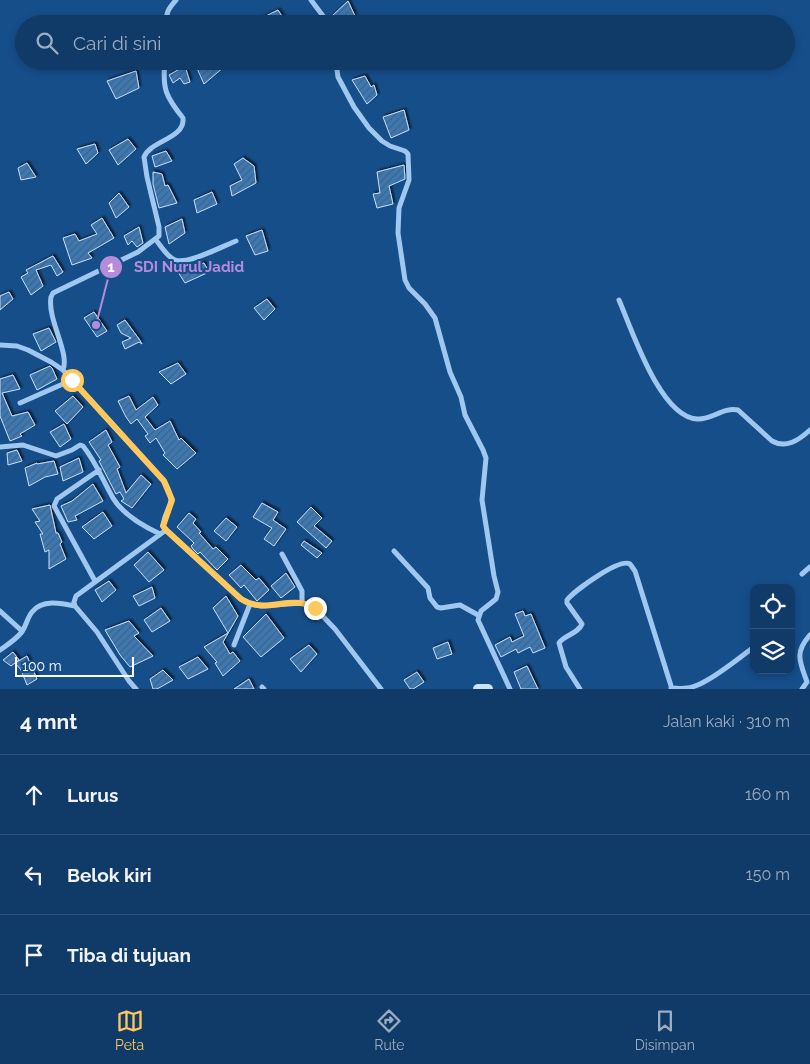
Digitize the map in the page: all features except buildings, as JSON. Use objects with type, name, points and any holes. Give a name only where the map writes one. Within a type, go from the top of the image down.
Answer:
[{"type":"street","points":[[166,15],[176,0]]},
{"type":"street","points":[[311,0],[322,15]]},
{"type":"street","points":[[63,370],[65,365],[64,358],[52,318],[51,297],[53,293],[138,252],[159,236],[159,227],[144,157],[151,147],[172,136],[182,127],[184,122],[166,95],[164,70]]},
{"type":"street","points":[[337,70],[338,77],[354,107],[369,128],[382,141],[408,154],[409,180],[399,208],[398,233],[405,280],[409,288],[425,304],[435,318],[450,372],[466,415],[486,458],[482,500],[498,592],[496,599],[478,615],[478,620],[510,689]]},
{"type":"street","points":[[156,240],[170,256],[175,260],[182,261],[198,257],[236,241]]},
{"type":"street","points":[[620,300],[650,371],[666,398],[676,410],[696,419],[727,410],[738,410],[778,445],[794,442],[810,430]]},
{"type":"street","points":[[0,345],[17,346],[28,350],[63,370],[164,481],[172,500],[164,521],[163,526],[166,530],[241,599],[250,604],[261,606],[302,603],[315,608],[335,629],[381,689]]},
{"type":"street","points":[[20,403],[72,380]]},
{"type":"street","points":[[0,447],[23,445],[56,456],[72,450],[80,444],[87,450],[114,500],[140,524],[160,534]]},
{"type":"street","points":[[96,582],[54,506],[57,500],[99,470]]},
{"type":"street","points":[[136,689],[97,632],[75,606],[74,602],[76,596],[166,530]]},
{"type":"street","points":[[394,550],[428,588],[430,598],[438,607],[460,605],[478,615]]},
{"type":"street","points":[[282,554],[302,591],[302,603]]},
{"type":"street","points":[[580,689],[566,667],[559,643],[582,626],[567,600],[588,582],[616,566],[628,563],[631,564],[635,571],[671,688],[688,688],[700,683],[750,650]]},
{"type":"street","points":[[802,574],[810,567]]},
{"type":"street","points":[[0,650],[16,639],[31,612],[38,606],[56,602],[75,606]]},
{"type":"street","points":[[234,645],[250,604]]},
{"type":"street","points":[[0,611],[22,631]]},
{"type":"street","points":[[802,689],[807,682],[800,664],[799,654],[810,635]]},
{"type":"street","points":[[478,689],[488,689]]},
{"type":"place","name":"SDI Nurul Jadid","points":[[96,325]]},
{"type":"route","points":[[72,380],[164,481],[172,495],[171,504],[163,526],[166,530],[241,599],[250,604],[261,606],[302,603],[315,608]]}]
